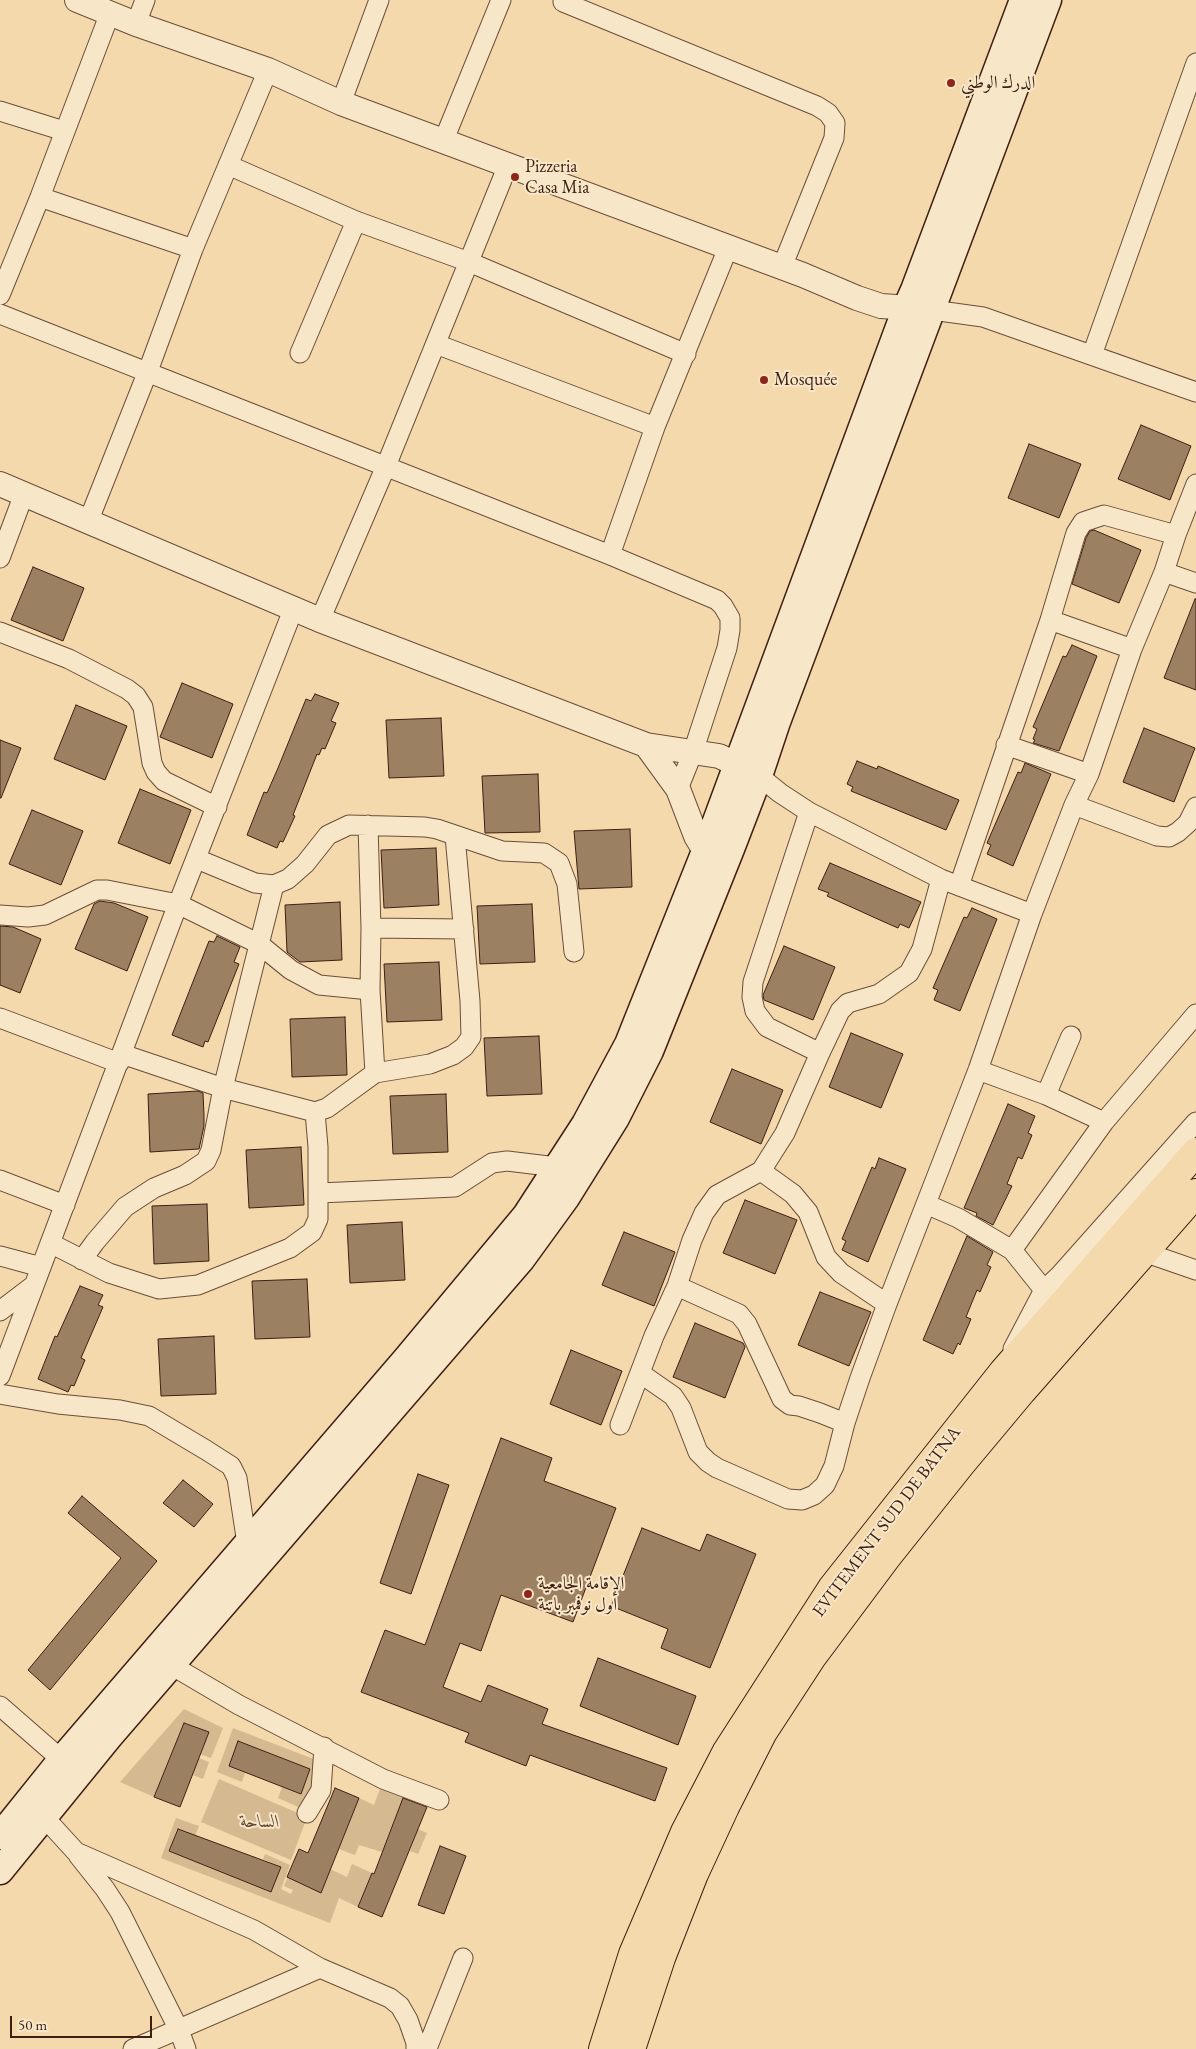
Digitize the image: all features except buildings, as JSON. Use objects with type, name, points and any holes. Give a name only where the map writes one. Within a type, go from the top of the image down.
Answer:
[{"type":"highway","name":"EVITEMENT SUD DE BATNA","points":[[603,2049],[633,1954],[685,1832],[726,1751],[832,1588],[1003,1372],[1196,1152]]},
{"type":"highway","name":"EVITEMENT SUD DE BATNA","points":[[631,2049],[661,1958],[694,1874],[724,1807],[763,1732],[812,1657],[886,1558],[1022,1390],[1196,1193]]},
{"type":"main road","points":[[0,1836],[171,1665],[521,1260],[566,1198],[616,1118],[650,1051],[714,859],[736,763],[1023,0]]},
{"type":"main road","points":[[0,1871],[44,1817],[70,1767],[246,1544],[406,1359],[526,1215],[585,1124],[628,1044],[714,859],[759,776],[780,713],[1048,0]]},
{"type":"street","points":[[77,0],[136,24],[268,70],[341,102],[443,142],[782,267],[858,298],[881,306],[932,310],[983,318],[1196,392]]},
{"type":"street","points":[[136,24],[145,0]]},
{"type":"street","points":[[341,102],[379,0]]},
{"type":"street","points":[[443,142],[501,0]]},
{"type":"street","points":[[563,2],[816,106],[828,113],[835,123],[834,138],[782,267]]},
{"type":"street","points":[[0,295],[40,197],[110,13]]},
{"type":"street","points":[[1092,355],[1196,63]]},
{"type":"street","points":[[88,522],[148,371],[193,248],[268,70]]},
{"type":"street","points":[[0,111],[64,131]]},
{"type":"street","points":[[228,165],[356,221],[469,262],[686,354]]},
{"type":"street","points":[[320,620],[386,466],[508,165]]},
{"type":"street","points":[[40,197],[193,248]]},
{"type":"street","points":[[300,353],[356,221]]},
{"type":"street","points":[[610,555],[655,428],[728,248]]},
{"type":"street","points":[[0,314],[610,555],[717,600],[727,611],[730,618],[727,648],[693,752],[678,789]]},
{"type":"street","points":[[436,344],[655,428]]},
{"type":"street","points":[[0,484],[293,610],[646,745],[719,756],[736,763],[759,776],[780,793],[810,812],[941,878],[1032,914]]},
{"type":"street","points":[[640,1373],[672,1396],[681,1408],[698,1452],[717,1468],[788,1499],[802,1500],[814,1495],[825,1485],[834,1466],[860,1378],[887,1304],[978,1070],[1032,914],[1074,805],[1089,774],[1132,649],[1164,572],[1196,484]]},
{"type":"street","points":[[0,558],[24,494]]},
{"type":"street","points":[[960,886],[1006,745],[1050,620],[1076,533],[1083,522],[1104,515],[1176,535]]},
{"type":"street","points":[[1164,572],[1196,583]]},
{"type":"street","points":[[0,1376],[178,904],[293,610]]},
{"type":"street","points":[[1050,620],[1132,649]]},
{"type":"street","points":[[0,632],[68,659],[127,689],[136,696],[143,707],[152,763],[156,772],[164,781],[217,807]]},
{"type":"street","points":[[646,745],[678,789],[696,836],[714,859]]},
{"type":"street","points":[[1006,745],[1089,774]]},
{"type":"street","points":[[1074,805],[1157,836],[1169,836],[1178,832],[1188,823],[1196,808]]},
{"type":"street","points":[[810,812],[753,982],[752,997],[755,1011],[767,1028],[820,1053]]},
{"type":"street","points":[[197,859],[255,882],[274,885],[288,879],[305,864],[328,836],[349,825],[425,828],[502,851],[544,853],[559,863],[567,884],[574,952]]},
{"type":"street","points":[[368,826],[370,990],[375,1073]]},
{"type":"street","points":[[0,1018],[121,1058],[223,1088],[315,1112],[327,1108],[375,1073],[430,1064],[453,1055],[464,1047],[471,1037],[456,836]]},
{"type":"street","points":[[620,1426],[654,1336],[677,1286],[692,1240],[708,1207],[717,1195],[761,1171],[785,1133],[840,1011],[848,1003],[879,994],[909,973],[922,949],[941,878]]},
{"type":"street","points":[[82,1260],[106,1228],[126,1207],[154,1188],[185,1176],[206,1161],[211,1150],[223,1088],[274,885]]},
{"type":"street","points":[[0,915],[28,917],[45,915],[97,890],[107,890],[178,904],[259,944],[291,970],[319,985],[370,990]]},
{"type":"street","points":[[370,928],[464,929]]},
{"type":"street","points":[[1012,1250],[1104,1122],[1196,1014]]},
{"type":"street","points":[[1046,1095],[1071,1036]]},
{"type":"street","points":[[978,1070],[1046,1095],[1104,1122]]},
{"type":"street","points":[[50,1243],[109,1273],[159,1289],[198,1285],[290,1248],[312,1232],[318,1219],[318,1147],[315,1112]]},
{"type":"street","points":[[1003,1372],[1044,1290],[1059,1276],[1196,1122]]},
{"type":"street","points":[[319,1193],[455,1187],[492,1163],[507,1161],[557,1167]]},
{"type":"street","points":[[761,1171],[793,1194],[808,1212],[826,1257],[842,1273],[887,1304]]},
{"type":"street","points":[[0,1180],[65,1205]]},
{"type":"street","points":[[926,1204],[958,1218],[1012,1250],[1044,1290]]},
{"type":"street","points":[[1144,1252],[1196,1270]]},
{"type":"street","points":[[0,1256],[41,1267]]},
{"type":"street","points":[[0,1311],[34,1285]]},
{"type":"street","points":[[677,1286],[739,1314],[747,1324],[782,1399],[790,1406],[806,1408],[846,1423]]},
{"type":"street","points":[[0,1394],[58,1404],[120,1410],[149,1416],[206,1450],[231,1466],[237,1478],[246,1544]]},
{"type":"street","points":[[171,1665],[242,1707],[324,1747],[383,1779],[439,1800]]},
{"type":"street","points":[[0,1706],[70,1767]]},
{"type":"street","points":[[307,1813],[321,1790],[324,1747]]},
{"type":"street","points":[[44,1817],[76,1852],[105,1889],[120,1912],[179,2030],[186,2049]]},
{"type":"street","points":[[76,1852],[254,1930],[320,1968],[390,1998],[400,2006],[425,2047]]},
{"type":"street","points":[[425,2047],[463,1958]]},
{"type":"street","points":[[133,2049],[320,1968]]},
{"type":"green space","points":[[184,1709],[223,1728],[211,1758],[200,1754],[209,1732],[184,1723],[154,1797],[120,1782]]},
{"type":"green space","points":[[233,1728],[316,1760],[316,1787],[305,1810],[278,1798],[282,1787],[301,1794],[310,1769],[239,1741],[229,1766],[245,1773],[242,1782],[217,1772]]},
{"type":"green space","points":[[199,1758],[209,1762],[203,1779],[193,1775]]},
{"type":"green space","name":"الساحة","points":[[219,1779],[307,1817],[291,1860],[201,1822]]},
{"type":"green space","points":[[381,1786],[405,1793],[382,1852],[359,1845],[355,1855],[339,1849],[359,1798],[374,1805]]},
{"type":"green space","points":[[176,1818],[199,1826],[195,1836],[177,1829],[169,1851],[270,1892],[281,1867],[263,1859],[265,1854],[290,1865],[281,1889],[291,1894],[293,1890],[284,1886],[293,1865],[302,1869],[297,1882],[321,1892],[330,1869],[347,1877],[352,1864],[372,1873],[358,1907],[339,1898],[330,1923],[161,1858]]},
{"type":"green space","points":[[418,1829],[427,1833],[418,1854],[410,1851]]},
{"type":"place","name":"الدرك الوطني","points":[[951,83]]},
{"type":"place","name":"Pizzeria Casa Mia","points":[[515,177]]},
{"type":"place","name":"Mosquée","points":[[764,380]]},
{"type":"place","name":"الإقامة الجامعية أول نوفمبر باتنة","points":[[528,1594]]}]
